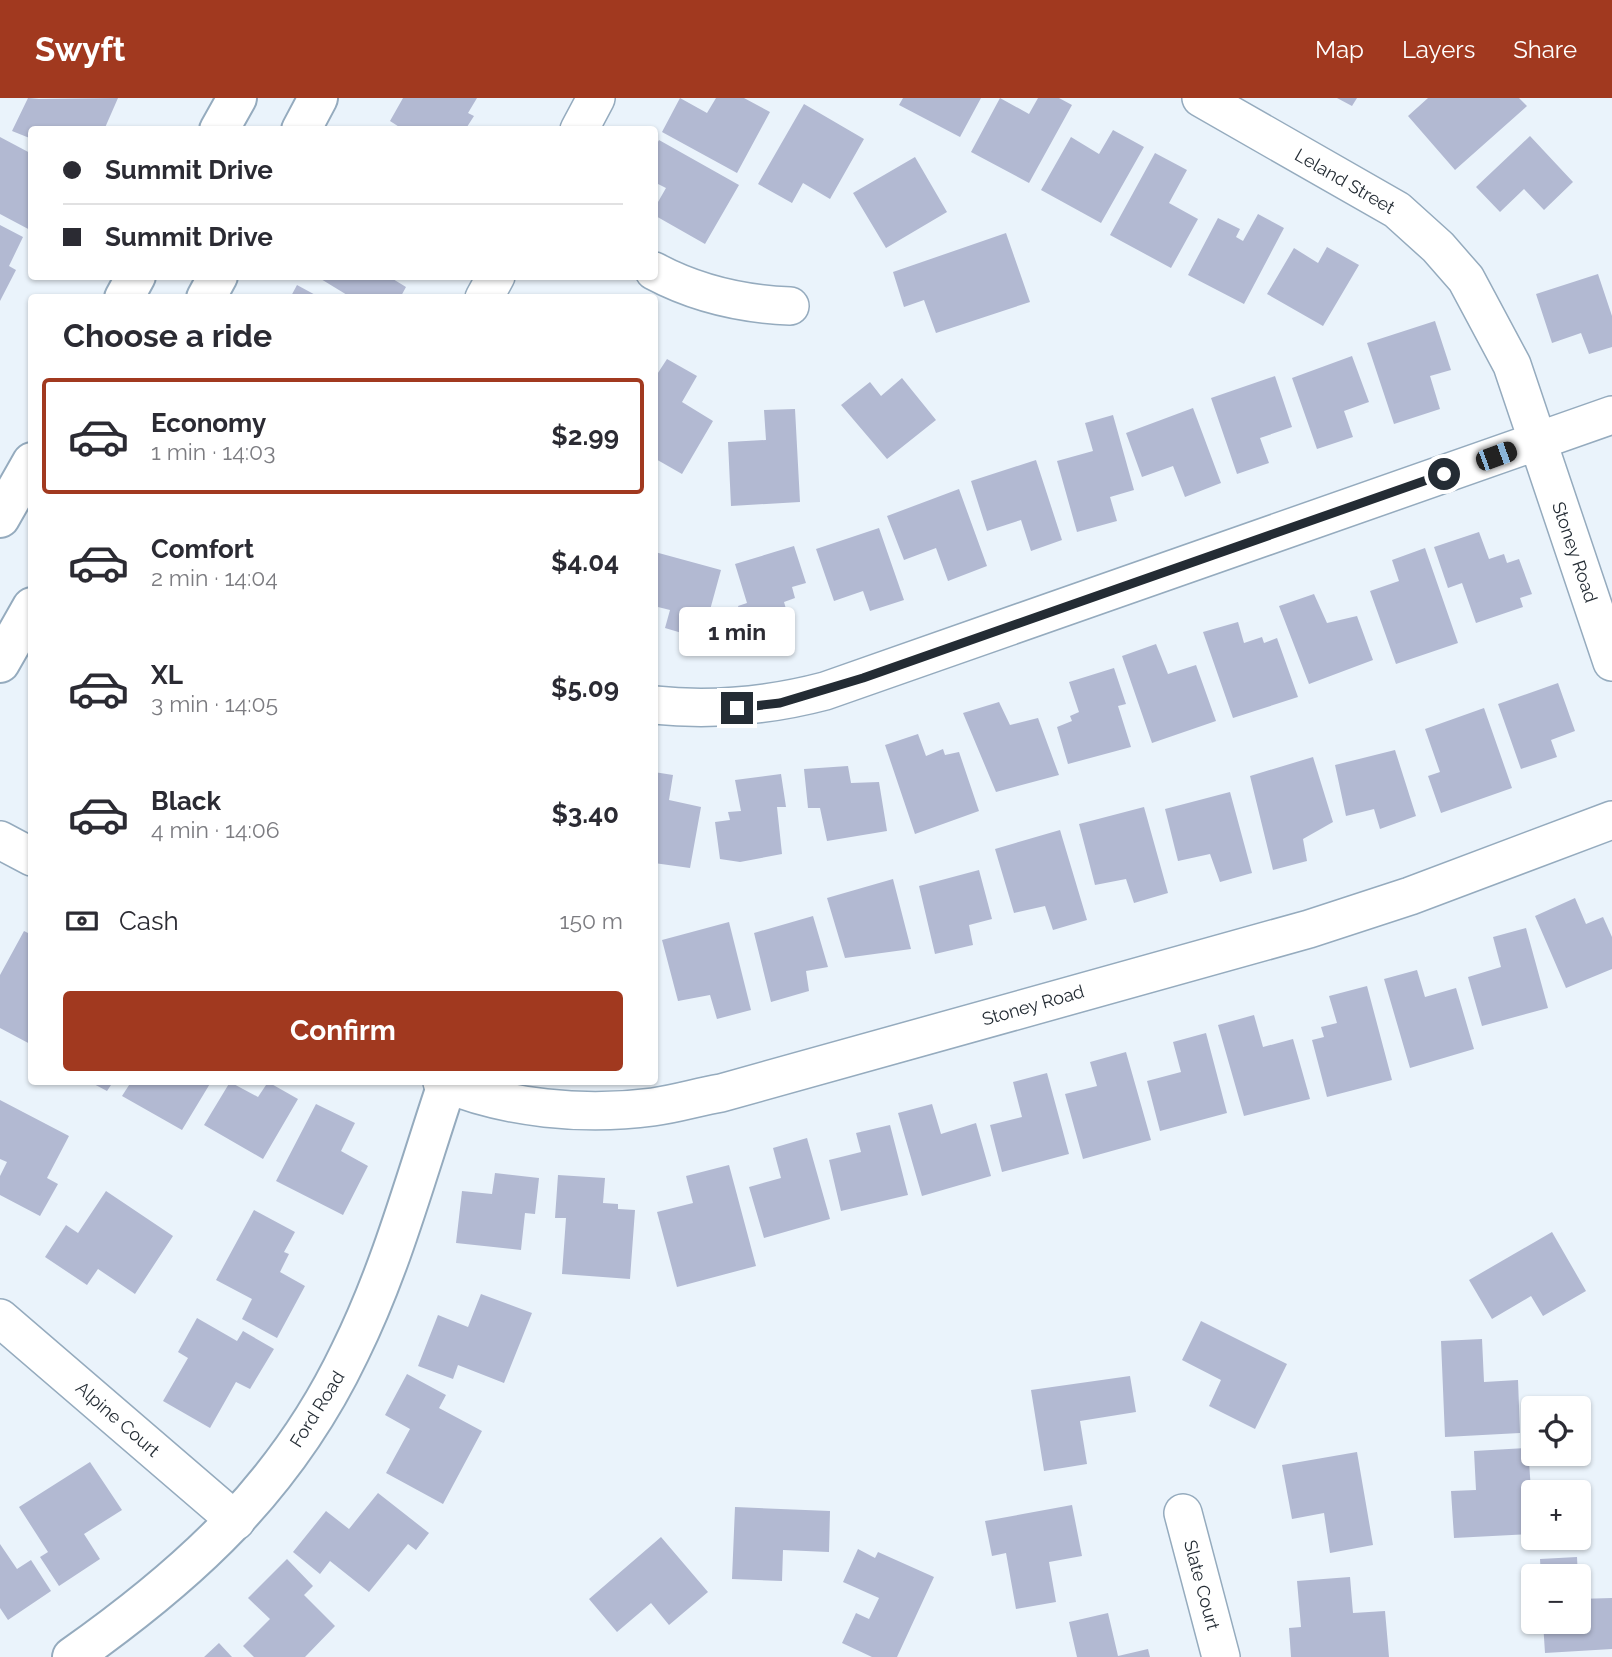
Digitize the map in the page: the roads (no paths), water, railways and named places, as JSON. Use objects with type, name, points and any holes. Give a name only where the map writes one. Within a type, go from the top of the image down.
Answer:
[{"type":"street","points":[[221,126],[237,98]]},
{"type":"street","points":[[303,126],[318,98]]},
{"type":"street","points":[[581,126],[597,98]]},
{"type":"street","name":"Leland Street","points":[[1200,98],[1397,210],[1438,247],[1466,279],[1492,323],[1512,365],[1537,442]]},
{"type":"street","points":[[658,273],[678,284],[718,297],[752,305],[790,306]]},
{"type":"street","points":[[658,705],[737,708],[780,703],[825,691],[1612,415]]},
{"type":"street","name":"Stoney Road","points":[[1537,442],[1612,662]]},
{"type":"street","points":[[0,518],[28,469]]},
{"type":"street","points":[[0,663],[28,614]]},
{"type":"street","name":"Stoney Road","points":[[452,1085],[499,1099],[552,1109],[602,1111],[654,1107],[721,1093],[1309,929],[1410,896],[1612,820]]},
{"type":"street","points":[[0,840],[28,855]]},
{"type":"street","name":"Ford Road","points":[[72,1657],[178,1577],[236,1521],[279,1469],[318,1413],[351,1352],[379,1285],[444,1085]]},
{"type":"street","name":"Alpine Court","points":[[0,1318],[236,1521]]},
{"type":"street","name":"Slate Court","points":[[1183,1513],[1221,1657]]}]
